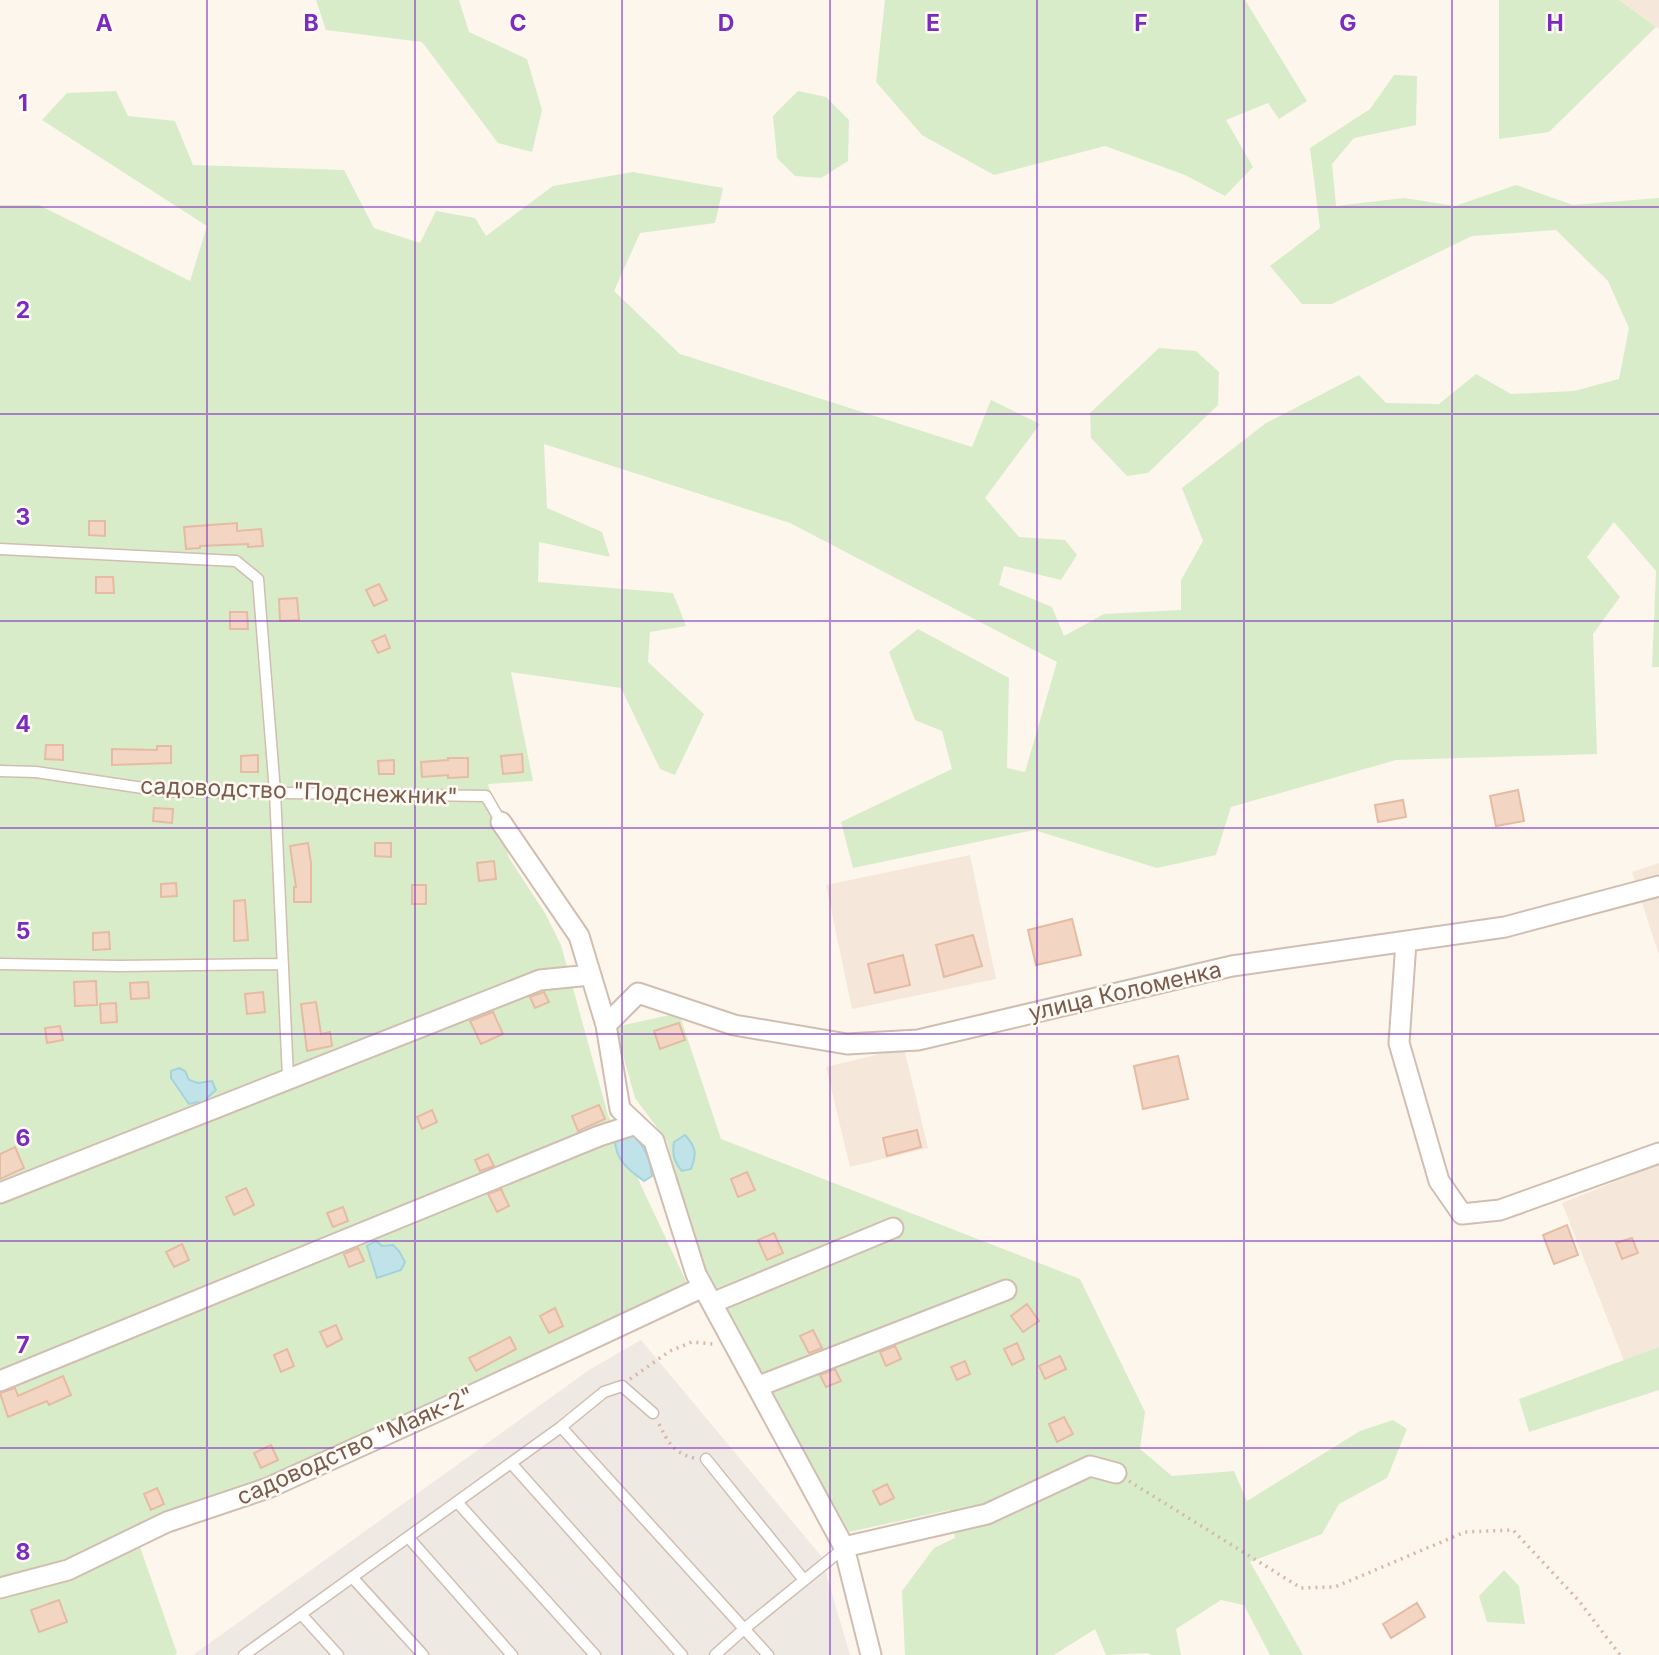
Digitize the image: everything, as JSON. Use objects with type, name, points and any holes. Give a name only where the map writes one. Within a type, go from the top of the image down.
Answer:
[{"type":"street","points":[[501,822],[579,936],[606,1025],[620,1109],[654,1141],[696,1274],[844,1547],[871,1655]]},
{"type":"street","name":"улица Коломенка","points":[[606,1025],[638,993],[734,1025],[847,1044],[918,1040],[1232,966],[1505,927],[1659,886]]},
{"type":"street","points":[[1406,942],[1399,1043],[1439,1181],[1462,1214],[1500,1210],[1659,1153]]},
{"type":"street","points":[[0,1193],[540,980],[590,975]]},
{"type":"street","points":[[0,1381],[599,1136],[636,1124]]},
{"type":"street","name":"садоводство \"Маяк-2\"","points":[[0,1588],[68,1570],[167,1522],[268,1488],[440,1410],[708,1295],[893,1228]]},
{"type":"street","points":[[759,1386],[1006,1290]]},
{"type":"street","points":[[844,1547],[988,1514],[1090,1466],[1116,1473]]},
{"type":"lane","points":[[0,549],[236,561],[258,579],[275,792],[288,1078]]},
{"type":"lane","name":"садоводство \"Подснежник\"","points":[[0,771],[36,772],[163,791],[486,796],[501,822]]},
{"type":"lane","points":[[0,964],[283,964]]},
{"type":"lane","points":[[248,1654],[561,1427],[604,1392],[622,1386],[653,1413]]},
{"type":"lane","points":[[561,1427],[768,1655]]},
{"type":"lane","points":[[706,1460],[804,1580]]},
{"type":"lane","points":[[511,1462],[682,1655]]},
{"type":"lane","points":[[457,1502],[595,1655]]},
{"type":"lane","points":[[408,1537],[512,1655]]},
{"type":"lane","points":[[715,1655],[844,1547]]},
{"type":"lane","points":[[352,1577],[423,1655]]},
{"type":"lane","points":[[301,1614],[338,1655]]},
{"type":"path","points":[[622,1386],[636,1373],[670,1351],[692,1342],[713,1344],[732,1338]]},
{"type":"path","points":[[653,1413],[668,1442],[681,1455],[706,1460]]},
{"type":"path","points":[[1116,1473],[1301,1588],[1335,1587],[1465,1532],[1513,1530],[1580,1601],[1620,1655]]},
{"type":"shaded area","points":[[1619,0],[1659,0],[1659,29],[1656,27]]},
{"type":"shaded area","points":[[970,855],[996,979],[852,1009],[826,885]]},
{"type":"shaded area","points":[[1659,863],[1659,955],[1632,872]]},
{"type":"shaded area","points":[[904,1048],[928,1148],[850,1167],[826,1067]]},
{"type":"shaded area","points":[[1659,1164],[1659,1347],[1624,1361],[1562,1203]]},
{"type":"shaded area","points":[[641,1340],[821,1556],[850,1655],[193,1655],[589,1370]]},
{"type":"green space","points":[[316,0],[459,0],[469,32],[527,59],[542,110],[532,152],[498,143],[422,42],[326,30]]},
{"type":"green space","points":[[885,0],[1245,0],[1307,101],[1279,119],[1268,103],[1226,120],[1253,167],[1225,196],[1185,175],[1105,146],[994,175],[922,135],[876,82]]},
{"type":"green space","points":[[1499,0],[1619,0],[1656,27],[1549,132],[1499,139]]},
{"type":"green space","points":[[1394,75],[1417,76],[1416,125],[1354,138],[1332,164],[1336,206],[1404,198],[1455,206],[1516,185],[1573,205],[1659,198],[1659,667],[1652,667],[1656,571],[1614,522],[1587,557],[1620,597],[1593,634],[1597,754],[1396,760],[1231,807],[1216,855],[1157,868],[1034,830],[853,868],[841,822],[952,769],[942,731],[915,720],[889,652],[918,629],[1009,678],[1007,768],[1025,772],[1057,662],[790,523],[544,444],[547,508],[602,532],[610,557],[539,542],[538,582],[673,593],[686,626],[650,632],[648,662],[704,714],[675,775],[660,769],[621,688],[511,672],[533,781],[488,784],[509,858],[545,913],[561,945],[608,1115],[692,1294],[139,1544],[177,1653],[175,1655],[0,1655],[0,205],[39,205],[190,281],[207,226],[42,120],[67,93],[116,91],[128,116],[175,121],[193,165],[344,170],[374,228],[420,243],[436,211],[475,218],[486,236],[553,186],[633,172],[723,188],[715,223],[640,233],[614,291],[680,354],[972,447],[991,400],[1040,424],[985,498],[1019,537],[1065,540],[1077,555],[1061,580],[1004,566],[999,585],[1052,607],[1064,636],[1104,614],[1181,610],[1181,580],[1203,541],[1182,488],[1266,423],[1359,375],[1386,403],[1439,404],[1476,374],[1511,394],[1574,391],[1619,379],[1629,328],[1608,281],[1556,230],[1472,236],[1332,304],[1302,304],[1270,266],[1320,228],[1310,148],[1370,109]]},
{"type":"green space","points":[[798,91],[826,97],[849,120],[848,161],[821,178],[795,176],[777,158],[773,116]]},
{"type":"green space","points":[[1159,348],[1196,351],[1219,372],[1218,405],[1148,473],[1127,476],[1091,438],[1090,413]]},
{"type":"green space","points":[[679,1013],[721,1139],[1080,1279],[1145,1412],[1140,1449],[1172,1476],[1234,1471],[1247,1501],[1360,1431],[1393,1420],[1407,1429],[1387,1478],[1339,1504],[1322,1534],[1250,1562],[1303,1655],[1270,1655],[1244,1605],[1221,1600],[1176,1629],[1181,1655],[1106,1655],[1095,1629],[1054,1655],[905,1655],[902,1591],[934,1548],[955,1538],[950,1510],[849,1532],[702,1267],[667,1141],[635,1098],[615,1027]]},
{"type":"green space","points":[[1659,1347],[1659,1390],[1529,1432],[1519,1399]]},
{"type":"green space","points":[[1504,1570],[1519,1586],[1525,1624],[1487,1622],[1479,1596]]},
{"type":"water","points":[[179,1068],[185,1071],[189,1080],[198,1083],[212,1081],[216,1090],[207,1098],[207,1102],[202,1105],[198,1102],[189,1104],[171,1078],[171,1071]]},
{"type":"water","points":[[630,1132],[643,1147],[650,1163],[652,1176],[644,1181],[619,1157],[615,1144],[615,1137]]},
{"type":"water","points":[[685,1135],[695,1155],[691,1169],[682,1171],[675,1161],[673,1146],[674,1142]]},
{"type":"water","points":[[376,1241],[382,1246],[393,1245],[399,1251],[405,1262],[401,1270],[377,1278],[367,1246]]},
{"type":"building","points":[[89,521],[105,521],[105,536],[89,535]]},
{"type":"building","points":[[237,523],[237,531],[261,529],[263,546],[248,547],[248,544],[186,549],[184,527]]},
{"type":"building","points":[[96,577],[113,577],[114,593],[96,593]]},
{"type":"building","points":[[379,584],[387,600],[374,606],[366,590]]},
{"type":"building","points":[[297,598],[299,620],[280,621],[279,599]]},
{"type":"building","points":[[230,612],[247,612],[248,629],[230,629]]},
{"type":"building","points":[[385,635],[390,648],[378,653],[372,641]]},
{"type":"building","points":[[46,745],[63,745],[63,760],[45,759]]},
{"type":"building","points":[[157,746],[171,746],[171,763],[112,765],[112,749],[157,750]]},
{"type":"building","points":[[522,754],[523,772],[503,774],[501,756]]},
{"type":"building","points":[[258,755],[258,772],[241,772],[241,756]]},
{"type":"building","points":[[468,758],[468,777],[422,777],[421,762]]},
{"type":"building","points":[[394,760],[394,774],[379,774],[378,761]]},
{"type":"building","points":[[1518,790],[1524,821],[1496,826],[1490,796]]},
{"type":"building","points":[[1403,800],[1406,817],[1378,822],[1375,805]]},
{"type":"building","points":[[154,808],[173,809],[172,823],[153,821]]},
{"type":"building","points":[[308,843],[311,902],[294,902],[296,887],[290,846]]},
{"type":"building","points":[[375,843],[391,843],[391,857],[375,856]]},
{"type":"building","points":[[494,861],[496,879],[479,881],[477,863]]},
{"type":"building","points":[[176,883],[177,896],[161,897],[161,884]]},
{"type":"building","points":[[412,885],[426,885],[426,904],[412,904]]},
{"type":"building","points":[[245,900],[248,940],[234,941],[234,901]]},
{"type":"building","points":[[1072,919],[1081,955],[1036,965],[1028,930]]},
{"type":"building","points":[[109,932],[110,949],[93,950],[93,933]]},
{"type":"building","points":[[973,935],[982,966],[944,977],[936,945]]},
{"type":"building","points":[[903,955],[910,985],[875,993],[868,964]]},
{"type":"building","points":[[96,981],[97,1005],[75,1006],[74,982]]},
{"type":"building","points":[[148,982],[149,998],[131,999],[130,983]]},
{"type":"building","points":[[263,992],[265,1012],[247,1014],[245,994]]},
{"type":"building","points":[[544,992],[549,1002],[535,1008],[530,997]]},
{"type":"building","points":[[316,1002],[321,1034],[330,1032],[332,1046],[307,1051],[301,1004]]},
{"type":"building","points":[[116,1003],[117,1022],[101,1023],[100,1004]]},
{"type":"building","points":[[493,1012],[503,1034],[481,1044],[470,1021]]},
{"type":"building","points":[[679,1023],[685,1040],[660,1049],[654,1031]]},
{"type":"building","points":[[60,1026],[63,1040],[47,1043],[45,1028]]},
{"type":"building","points":[[1178,1056],[1188,1099],[1143,1109],[1134,1066]]},
{"type":"building","points":[[599,1105],[605,1119],[578,1131],[572,1116]]},
{"type":"building","points":[[432,1110],[437,1122],[422,1129],[417,1117]]},
{"type":"building","points":[[917,1130],[921,1147],[887,1156],[883,1138]]},
{"type":"building","points":[[15,1147],[24,1168],[0,1179],[0,1154]]},
{"type":"building","points":[[488,1154],[494,1166],[480,1171],[475,1160]]},
{"type":"building","points":[[747,1172],[755,1190],[738,1197],[731,1179]]},
{"type":"building","points":[[246,1188],[254,1205],[234,1215],[226,1197]]},
{"type":"building","points":[[501,1189],[509,1206],[497,1212],[488,1194]]},
{"type":"building","points":[[343,1207],[348,1221],[333,1227],[327,1213]]},
{"type":"building","points":[[1567,1225],[1578,1255],[1554,1264],[1543,1235]]},
{"type":"building","points":[[774,1233],[783,1253],[767,1260],[758,1240]]},
{"type":"building","points":[[1632,1238],[1638,1253],[1622,1259],[1616,1243]]},
{"type":"building","points":[[182,1244],[189,1260],[174,1267],[166,1252]]},
{"type":"building","points":[[358,1248],[364,1261],[349,1267],[344,1254]]},
{"type":"building","points":[[1027,1304],[1039,1321],[1023,1332],[1011,1316]]},
{"type":"building","points":[[555,1308],[563,1326],[549,1333],[540,1316]]},
{"type":"building","points":[[336,1325],[342,1339],[327,1347],[320,1332]]},
{"type":"building","points":[[813,1330],[822,1348],[809,1353],[800,1336]]},
{"type":"building","points":[[510,1337],[516,1349],[476,1371],[469,1358]]},
{"type":"building","points":[[1017,1343],[1024,1359],[1012,1365],[1004,1349]]},
{"type":"building","points":[[895,1346],[901,1359],[886,1366],[880,1352]]},
{"type":"building","points":[[287,1349],[294,1366],[281,1372],[274,1355]]},
{"type":"building","points":[[1060,1356],[1066,1369],[1045,1379],[1039,1366]]},
{"type":"building","points":[[965,1361],[970,1374],[957,1380],[951,1367]]},
{"type":"building","points":[[835,1369],[841,1381],[826,1387],[820,1375]]},
{"type":"building","points":[[63,1376],[71,1395],[49,1405],[47,1401],[8,1417],[0,1393],[15,1388],[18,1396]]},
{"type":"building","points":[[1064,1417],[1073,1434],[1057,1442],[1049,1424]]},
{"type":"building","points":[[271,1445],[278,1460],[261,1468],[254,1453]]},
{"type":"building","points":[[887,1484],[894,1498],[880,1505],[873,1491]]},
{"type":"building","points":[[157,1488],[164,1504],[151,1510],[144,1494]]},
{"type":"building","points":[[59,1600],[67,1622],[39,1632],[31,1610]]},
{"type":"building","points":[[1417,1603],[1425,1617],[1391,1638],[1383,1624]]}]
